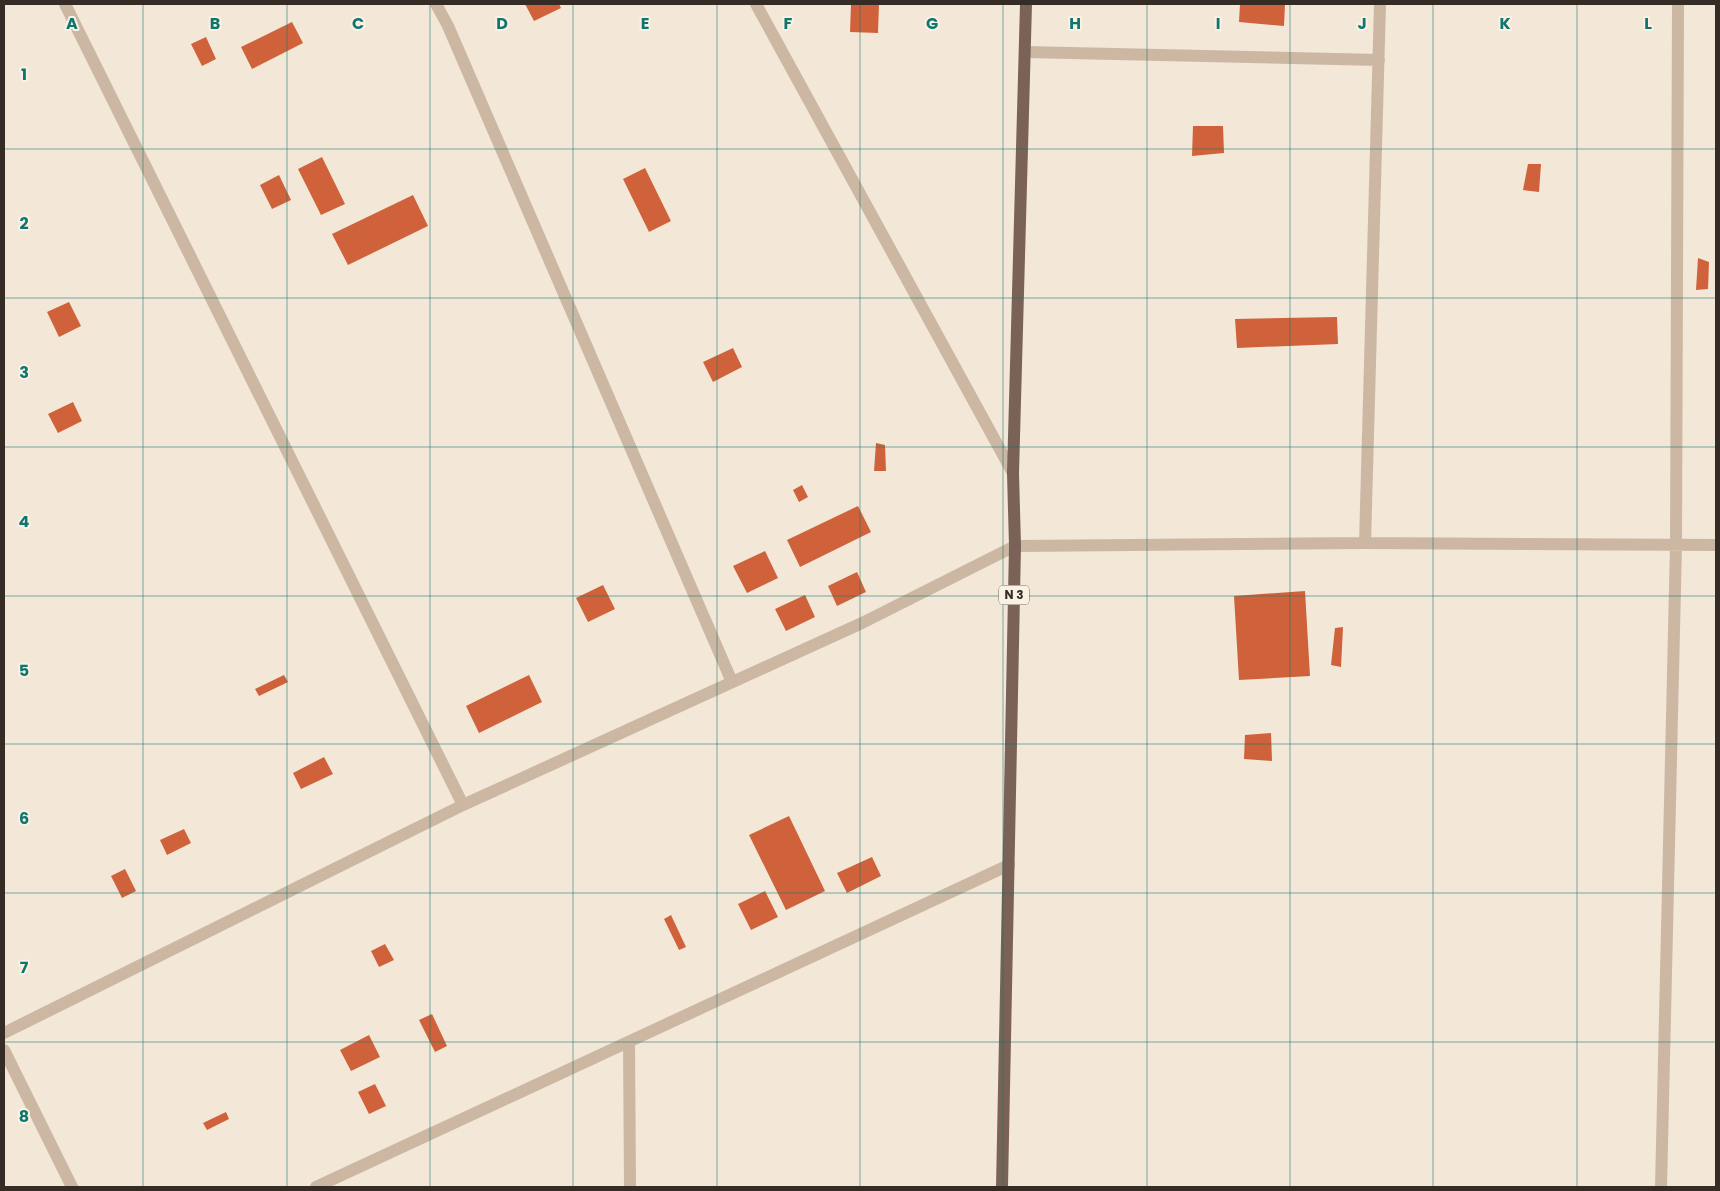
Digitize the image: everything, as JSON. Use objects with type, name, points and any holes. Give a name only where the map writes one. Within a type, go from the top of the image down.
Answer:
[{"type":"main road","name":"N 3","points":[[1002,1187],[1015,546],[1013,473],[1026,4]]},
{"type":"street","points":[[64,4],[463,805]]},
{"type":"street","points":[[436,4],[448,26],[732,682]]},
{"type":"street","points":[[756,4],[1013,473]]},
{"type":"street","points":[[1365,543],[1380,4]]},
{"type":"street","points":[[1662,1187],[1676,544],[1678,4]]},
{"type":"street","points":[[1025,52],[1379,60]]},
{"type":"street","points":[[4,1033],[463,805],[862,623],[1015,546],[1365,543],[1716,545]]},
{"type":"street","points":[[316,1187],[1009,865]]},
{"type":"street","points":[[629,1042],[630,1187]]},
{"type":"street","points":[[4,1050],[72,1187]]},
{"type":"building","points":[[525,4],[559,4],[561,8],[534,21]]},
{"type":"building","points":[[851,4],[879,4],[878,33],[850,32]]},
{"type":"building","points":[[1240,4],[1285,4],[1284,26],[1239,22]]},
{"type":"building","points":[[292,22],[303,43],[252,69],[241,47]]},
{"type":"building","points":[[206,37],[216,59],[202,66],[191,44]]},
{"type":"building","points":[[1193,126],[1223,126],[1224,153],[1192,156]]},
{"type":"building","points":[[322,157],[345,204],[321,215],[298,169]]},
{"type":"building","points":[[1528,164],[1541,164],[1539,192],[1523,190]]},
{"type":"building","points":[[645,168],[671,221],[649,232],[623,179]]},
{"type":"building","points":[[279,175],[291,200],[272,209],[260,185]]},
{"type":"building","points":[[413,195],[428,226],[348,265],[332,234]]},
{"type":"building","points":[[1698,258],[1709,262],[1708,289],[1696,290]]},
{"type":"building","points":[[69,302],[81,326],[59,337],[47,312]]},
{"type":"building","points":[[1337,317],[1338,344],[1237,348],[1235,319]]},
{"type":"building","points":[[733,348],[742,367],[713,382],[703,362]]},
{"type":"building","points":[[73,402],[82,421],[58,433],[48,414]]},
{"type":"building","points":[[876,443],[885,445],[886,471],[874,471]]},
{"type":"building","points":[[802,485],[808,497],[799,502],[793,490]]},
{"type":"building","points":[[858,506],[871,532],[800,567],[787,540]]},
{"type":"building","points":[[765,551],[778,578],[747,593],[733,566]]},
{"type":"building","points":[[857,572],[866,592],[837,606],[828,586]]},
{"type":"building","points":[[603,585],[615,609],[588,622],[576,598]]},
{"type":"building","points":[[1305,591],[1310,676],[1239,680],[1234,596]]},
{"type":"building","points":[[805,595],[815,617],[786,631],[775,609]]},
{"type":"building","points":[[1343,627],[1341,667],[1331,665],[1335,628]]},
{"type":"building","points":[[284,675],[288,682],[259,696],[255,689]]},
{"type":"building","points":[[529,675],[542,702],[479,733],[466,706]]},
{"type":"building","points":[[1271,733],[1272,761],[1244,759],[1245,735]]},
{"type":"building","points":[[324,757],[333,774],[301,789],[293,773]]},
{"type":"building","points":[[789,816],[825,891],[786,910],[749,835]]},
{"type":"building","points":[[184,829],[191,843],[167,855],[160,840]]},
{"type":"building","points":[[872,857],[881,876],[847,893],[837,873]]},
{"type":"building","points":[[125,869],[136,891],[122,898],[111,876]]},
{"type":"building","points":[[765,891],[778,917],[751,930],[738,904]]},
{"type":"building","points":[[671,915],[686,947],[679,950],[664,919]]},
{"type":"building","points":[[385,944],[394,960],[379,967],[371,951]]},
{"type":"building","points":[[432,1014],[447,1046],[435,1052],[419,1020]]},
{"type":"building","points":[[369,1035],[380,1057],[351,1071],[340,1050]]},
{"type":"building","points":[[375,1084],[386,1106],[369,1114],[358,1092]]},
{"type":"building","points":[[226,1112],[229,1119],[207,1130],[203,1123]]}]
